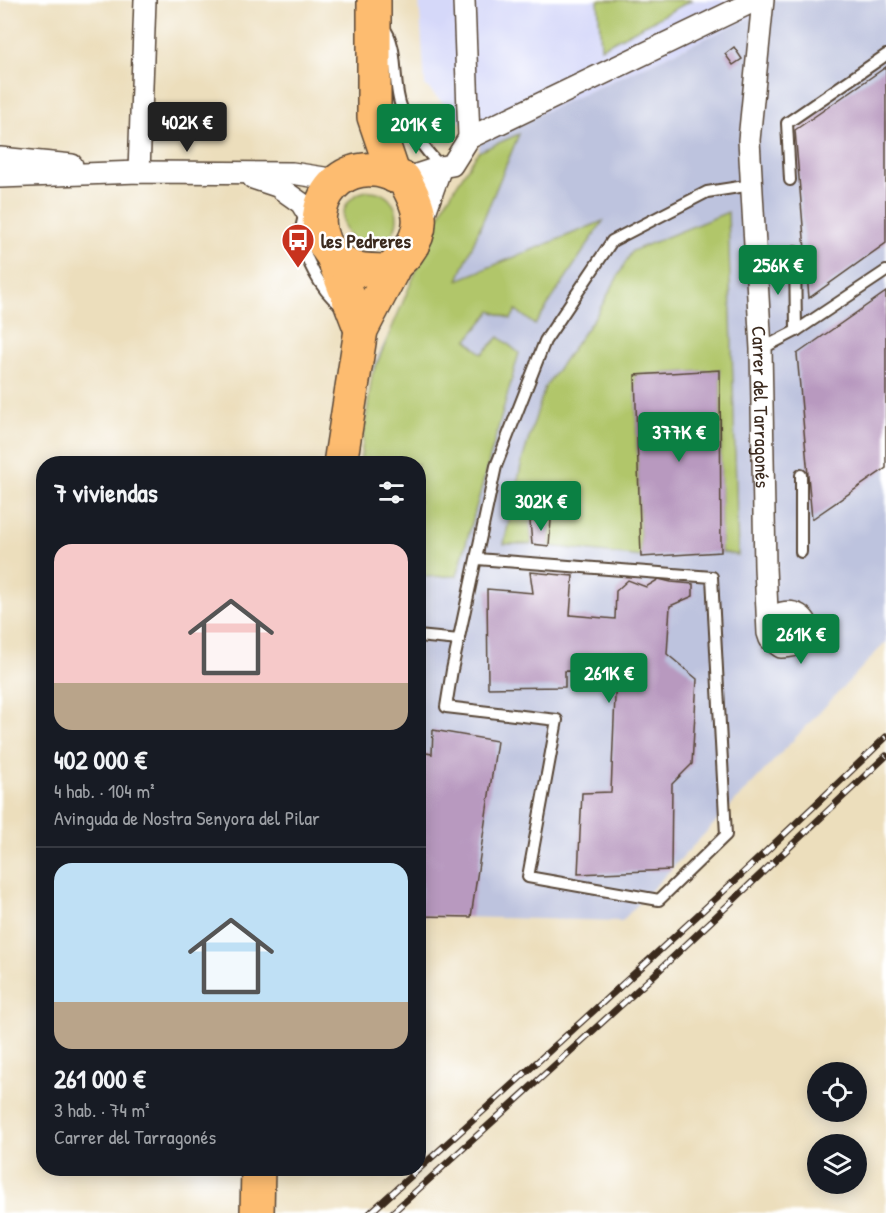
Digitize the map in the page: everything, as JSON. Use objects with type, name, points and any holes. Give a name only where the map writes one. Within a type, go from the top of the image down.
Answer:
[{"type":"main road","points":[[341,456],[357,321],[395,264],[404,257],[414,243],[419,227],[419,209],[399,178],[374,117],[374,7]]},
{"type":"main road","points":[[357,321],[320,234],[320,205],[345,176],[374,117]]},
{"type":"main road","points":[[345,176],[374,170],[399,178]]},
{"type":"main road","points":[[320,234],[357,270],[392,271]]},
{"type":"main road","points":[[257,1213],[258,1176]]},
{"type":"street","points":[[139,172],[145,0]]},
{"type":"street","points":[[464,0],[469,138]]},
{"type":"street","points":[[399,178],[452,165],[469,138],[756,0]]},
{"type":"street","name":"Carrer del Tarragonés","points":[[763,0],[750,140],[761,349],[770,608]]},
{"type":"street","points":[[0,158],[139,172]]},
{"type":"street","points":[[419,227],[441,167]]},
{"type":"street","points":[[0,177],[139,172],[291,172],[345,176]]},
{"type":"street","points":[[235,173],[277,186],[301,203],[320,234]]},
{"type":"lane","points":[[374,7],[390,34],[401,109],[425,150],[441,167]]},
{"type":"lane","points":[[790,180],[787,123],[886,55]]},
{"type":"lane","points":[[477,559],[712,577],[726,835],[659,900],[528,877],[556,720],[446,707],[496,466],[545,341],[612,241],[707,192],[752,185]]},
{"type":"lane","points":[[320,234],[301,233],[311,264],[321,287],[357,321]]},
{"type":"lane","points":[[795,252],[796,332]]},
{"type":"lane","points":[[761,349],[796,332],[886,270]]},
{"type":"lane","points":[[801,475],[801,552]]},
{"type":"lane","points":[[426,637],[459,640]]},
{"type":"shaded area","points":[[419,0],[763,0],[764,12],[480,141],[425,85]]},
{"type":"shaded area","points":[[763,0],[886,0],[886,642],[622,921],[426,916],[426,456],[361,456],[373,366],[478,152],[480,141],[764,12]]},
{"type":"green space","points":[[598,0],[692,0],[601,48]]},
{"type":"green space","points":[[519,134],[458,280],[603,221],[535,325],[516,310],[511,319],[491,311],[467,340],[482,354],[499,337],[519,353],[457,576],[426,577],[426,456],[361,456],[372,375],[445,203],[478,152]]},
{"type":"green space","points":[[365,191],[375,191],[385,195],[393,203],[397,218],[393,233],[385,241],[375,245],[365,245],[355,241],[347,233],[343,223],[343,213],[347,203],[355,195]]},
{"type":"green space","points":[[728,212],[738,555],[721,552],[720,370],[635,375],[641,557],[549,546],[551,520],[530,521],[532,544],[504,544],[522,461],[545,387],[597,314],[632,251]]},
{"type":"building","points":[[734,47],[742,59],[733,65],[725,54]]},
{"type":"building","points":[[886,67],[886,243],[809,298],[795,130]]},
{"type":"building","points":[[886,292],[886,468],[812,519],[797,354]]},
{"type":"building","points":[[720,370],[721,552],[641,557],[635,375]]},
{"type":"building","points":[[551,520],[549,546],[532,544],[530,521]]},
{"type":"building","points":[[530,572],[573,576],[570,615],[615,619],[616,591],[628,580],[646,587],[659,579],[693,584],[693,596],[670,606],[667,654],[697,679],[692,764],[672,784],[671,870],[578,874],[582,793],[611,792],[616,672],[565,671],[565,687],[488,688],[487,589],[533,593]]},
{"type":"building","points":[[433,730],[497,741],[471,917],[426,916],[426,753],[432,754]]},
{"type":"railway","points":[[426,1162],[695,918],[886,737]]},
{"type":"railway","points":[[392,1213],[652,977],[886,756]]},
{"type":"railway","points":[[370,1213],[411,1176]]},
{"type":"place","name":"les Pedreres","points":[[298,269]]}]
